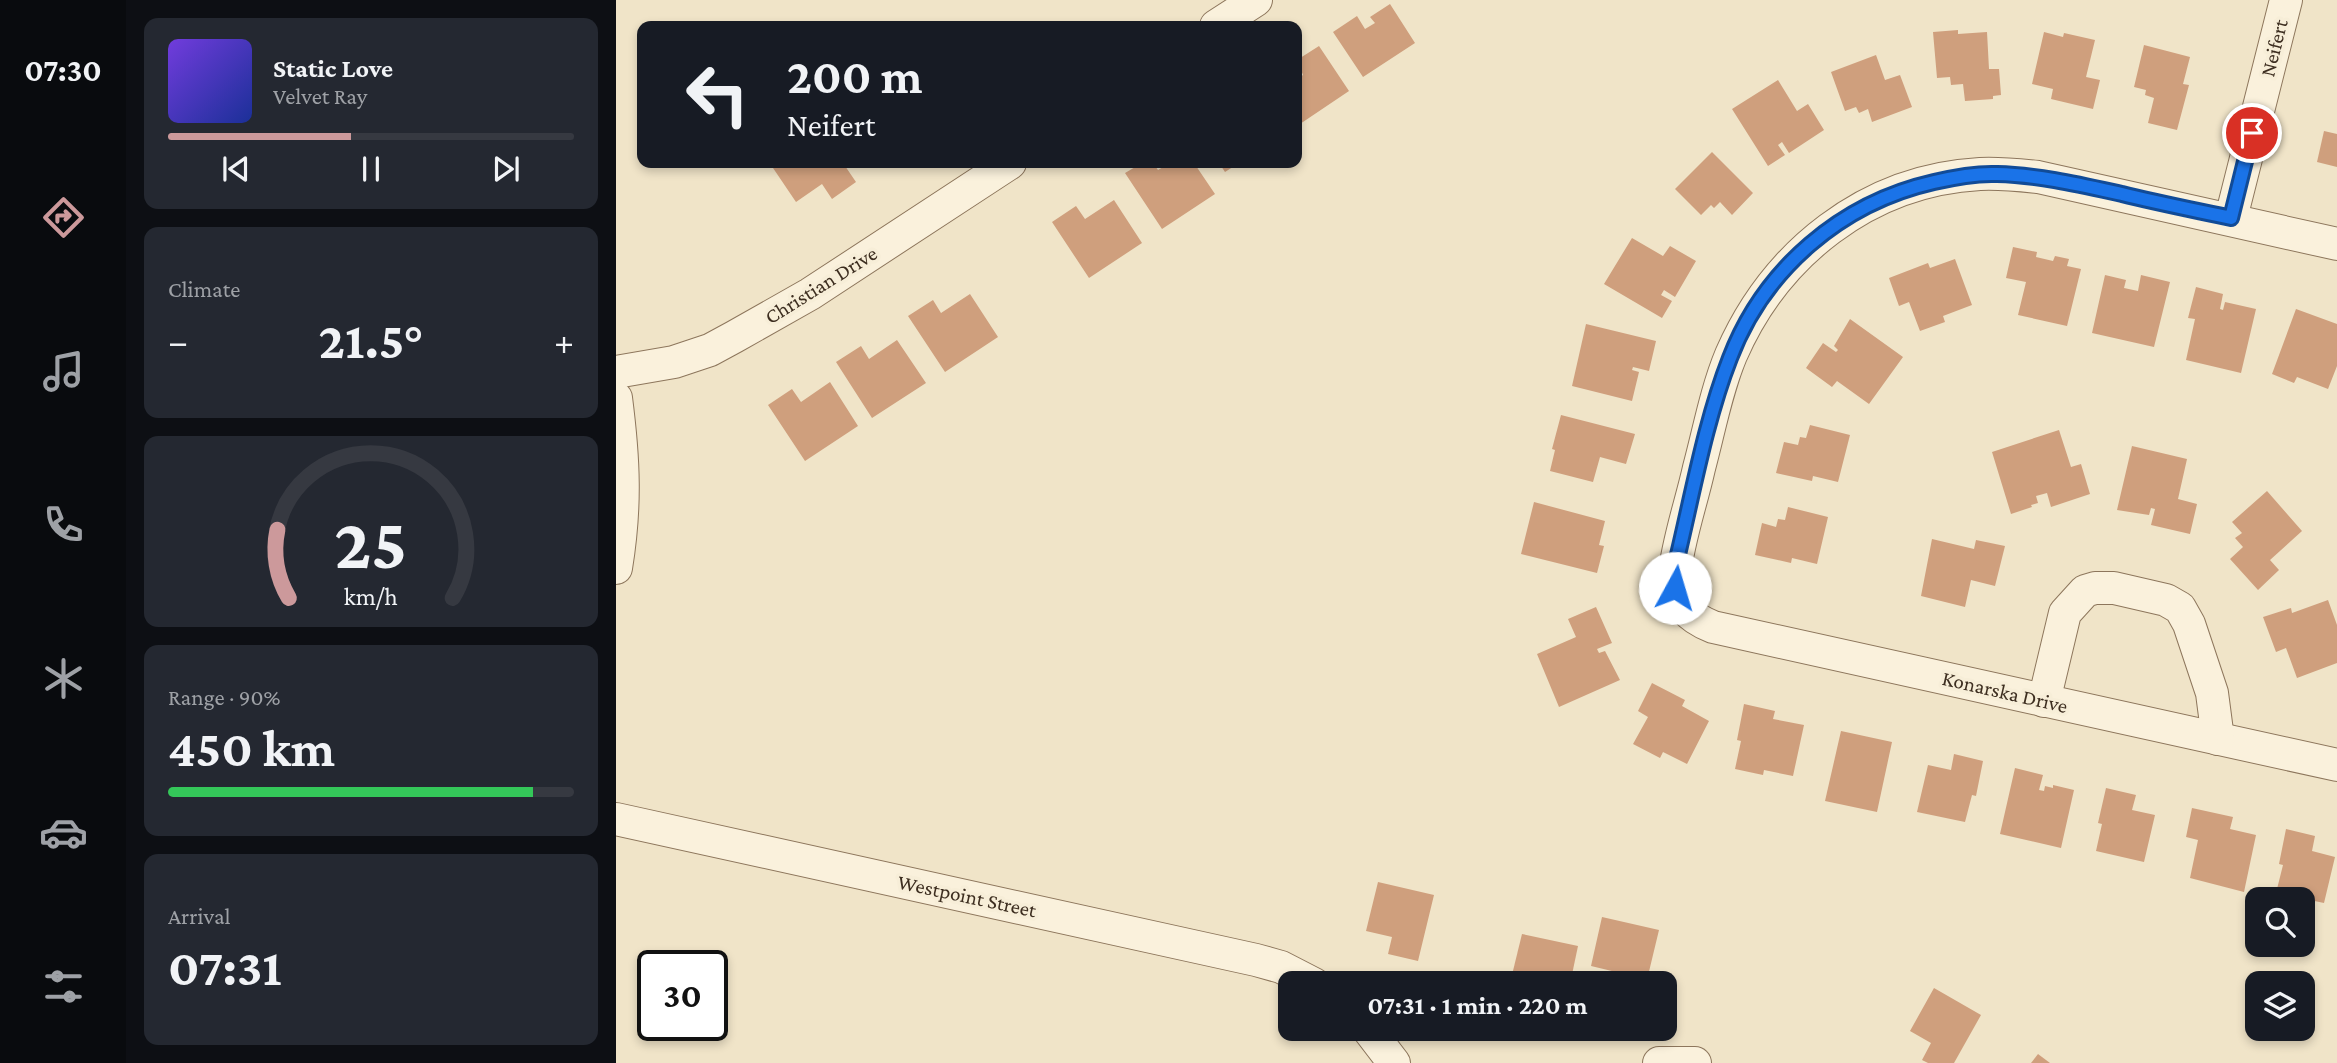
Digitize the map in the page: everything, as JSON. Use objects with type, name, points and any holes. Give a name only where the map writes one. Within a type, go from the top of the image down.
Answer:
[{"type":"street","points":[[1224,21],[1256,0]]},
{"type":"street","name":"Neifert","points":[[2231,218],[2286,0]]},
{"type":"street","name":"Christian Drive","points":[[616,372],[674,362],[710,350],[810,295],[1002,168]]},
{"type":"street","name":"Konarska Drive","points":[[2231,218],[2038,177],[1995,174],[1959,176],[1909,188],[1877,200],[1847,216],[1806,248],[1773,282],[1748,320],[1730,357],[1716,399],[1676,563],[1675,588],[1680,605],[1688,615],[1713,627],[2337,765]]},
{"type":"street","points":[[2231,218],[2337,244]]},
{"type":"street","points":[[616,398],[623,452],[624,493],[616,568]]},
{"type":"street","points":[[2044,701],[2065,613],[2073,601],[2085,591],[2114,588],[2166,600],[2180,608],[2193,635],[2212,693],[2218,739]]},
{"type":"street","name":"Westpoint Street","points":[[616,819],[1256,960],[1289,971]]},
{"type":"street","points":[[1377,1041],[1394,1063]]},
{"type":"street","points":[[1659,1063],[1695,1063]]},
{"type":"building","points":[[1390,4],[1415,43],[1363,77],[1333,32],[1357,16],[1365,29],[1375,23],[1370,17]]},
{"type":"building","points":[[1958,30],[1958,34],[1987,32],[1989,69],[1999,69],[2001,95],[1993,96],[1993,99],[1965,101],[1963,84],[1951,85],[1950,77],[1937,78],[1933,32]]},
{"type":"building","points":[[2044,32],[2063,37],[2064,33],[2095,40],[2086,77],[2100,80],[2093,109],[2051,99],[2053,89],[2032,84]]},
{"type":"building","points":[[2144,45],[2190,57],[2183,84],[2189,85],[2177,130],[2148,123],[2154,98],[2145,95],[2146,90],[2134,87]]},
{"type":"building","points":[[1319,46],[1349,91],[1302,123],[1303,75],[1302,57]]},
{"type":"building","points":[[1876,55],[1885,80],[1900,75],[1912,107],[1872,122],[1868,109],[1859,113],[1856,107],[1845,111],[1831,72]]},
{"type":"building","points":[[1778,80],[1797,111],[1808,104],[1824,130],[1789,153],[1782,142],[1778,145],[1785,155],[1768,166],[1732,109]]},
{"type":"building","points":[[2324,131],[2337,134],[2337,167],[2317,162]]},
{"type":"building","points":[[1712,152],[1753,193],[1732,215],[1720,202],[1714,208],[1711,205],[1701,215],[1675,189]]},
{"type":"building","points":[[773,168],[846,168],[856,182],[832,199],[822,184],[796,202]]},
{"type":"building","points":[[1134,168],[1197,168],[1215,194],[1162,229],[1125,173]]},
{"type":"building","points":[[1114,200],[1142,243],[1089,278],[1052,222],[1076,206],[1085,219]]},
{"type":"building","points":[[1632,238],[1663,256],[1670,246],[1696,261],[1675,297],[1664,290],[1661,295],[1672,301],[1662,318],[1604,284]]},
{"type":"building","points":[[2013,247],[2037,252],[2036,257],[2053,261],[2055,256],[2069,259],[2067,266],[2081,269],[2067,326],[2018,315],[2026,282],[2006,278]]},
{"type":"building","points":[[1955,259],[1972,305],[1943,316],[1945,322],[1920,331],[1909,302],[1899,306],[1889,278],[1928,263],[1930,268]]},
{"type":"building","points":[[2105,275],[2126,280],[2124,288],[2138,291],[2141,275],[2170,282],[2154,347],[2092,333]]},
{"type":"building","points":[[2196,287],[2223,294],[2220,309],[2223,310],[2225,302],[2256,309],[2241,373],[2186,360],[2195,319],[2188,318]]},
{"type":"building","points":[[970,294],[998,337],[945,372],[908,316],[933,300],[941,313]]},
{"type":"building","points":[[2296,309],[2337,324],[2337,366],[2328,389],[2297,377],[2294,383],[2272,374]]},
{"type":"building","points":[[1850,319],[1903,357],[1869,404],[1837,381],[1832,387],[1806,368],[1823,343],[1836,352],[1838,350],[1834,346]]},
{"type":"building","points":[[1586,324],[1656,341],[1649,371],[1633,367],[1632,370],[1639,372],[1632,401],[1572,386]]},
{"type":"building","points":[[897,340],[926,383],[872,418],[836,362],[861,346],[869,359]]},
{"type":"building","points":[[830,382],[858,426],[805,461],[768,405],[792,389],[801,402]]},
{"type":"building","points":[[1561,415],[1635,434],[1626,464],[1600,457],[1593,482],[1550,471],[1555,450],[1552,449]]},
{"type":"building","points":[[1810,425],[1850,435],[1838,482],[1813,476],[1812,481],[1776,473],[1784,442],[1798,445],[1800,437],[1806,438]]},
{"type":"building","points":[[2059,430],[2071,467],[2081,464],[2090,494],[2051,507],[2047,493],[2036,496],[2038,503],[2031,505],[2032,507],[2011,514],[1992,452]]},
{"type":"building","points":[[2132,446],[2187,459],[2178,499],[2197,504],[2190,534],[2151,525],[2155,509],[2151,508],[2149,515],[2117,510]]},
{"type":"building","points":[[2267,491],[2302,531],[2270,560],[2279,570],[2258,590],[2230,559],[2243,547],[2235,538],[2242,533],[2232,522]]},
{"type":"building","points":[[1534,502],[1605,521],[1599,545],[1604,546],[1597,573],[1521,554]]},
{"type":"building","points":[[1788,507],[1828,517],[1817,564],[1792,558],[1791,563],[1755,555],[1762,523],[1776,527],[1778,519],[1785,520]]},
{"type":"building","points":[[1932,539],[1974,549],[1976,540],[2005,546],[1995,586],[1971,580],[1965,607],[1921,596]]},
{"type":"building","points":[[2328,600],[2337,625],[2337,663],[2297,678],[2286,648],[2276,652],[2263,617],[2291,608],[2292,613]]},
{"type":"building","points":[[1596,607],[1612,643],[1597,649],[1599,653],[1605,651],[1620,680],[1559,707],[1537,654],[1576,637],[1568,619]]},
{"type":"building","points":[[1652,683],[1685,700],[1682,706],[1709,721],[1687,764],[1663,752],[1660,758],[1633,744],[1648,717],[1638,711]]},
{"type":"building","points":[[1744,704],[1775,711],[1773,719],[1804,725],[1793,776],[1764,770],[1763,775],[1735,769],[1741,741],[1737,740]]},
{"type":"building","points":[[1841,731],[1892,742],[1877,812],[1825,801]]},
{"type":"building","points":[[1954,754],[1983,761],[1976,796],[1972,795],[1965,822],[1917,812],[1928,765],[1951,770]]},
{"type":"building","points":[[2015,768],[2043,775],[2039,790],[2044,791],[2045,786],[2053,788],[2053,785],[2074,790],[2061,848],[2000,834]]},
{"type":"building","points":[[2106,788],[2136,795],[2132,810],[2155,815],[2144,862],[2096,851],[2102,824],[2098,823]]},
{"type":"building","points":[[2192,808],[2233,817],[2230,829],[2256,835],[2244,892],[2190,878],[2198,840],[2186,837]]},
{"type":"building","points":[[2286,829],[2315,836],[2312,851],[2335,857],[2324,903],[2315,901],[2315,887],[2278,887],[2283,865],[2279,864]]},
{"type":"building","points":[[1378,882],[1434,895],[1418,961],[1388,954],[1392,937],[1366,931]]},
{"type":"building","points":[[1602,917],[1659,930],[1649,971],[1612,971],[1591,966]]},
{"type":"building","points":[[1522,934],[1578,946],[1573,971],[1513,971]]},
{"type":"building","points":[[1934,988],[1981,1015],[1954,1063],[1928,1063],[1922,1060],[1931,1043],[1910,1031]]},
{"type":"building","points":[[2038,1054],[2050,1063],[2031,1063]]},
{"type":"route","points":[[1675,588],[1676,563],[1716,399],[1730,357],[1748,320],[1773,282],[1826,232],[1847,216],[1877,200],[1909,188],[1978,174],[2038,177],[2231,218],[2252,133]]}]
